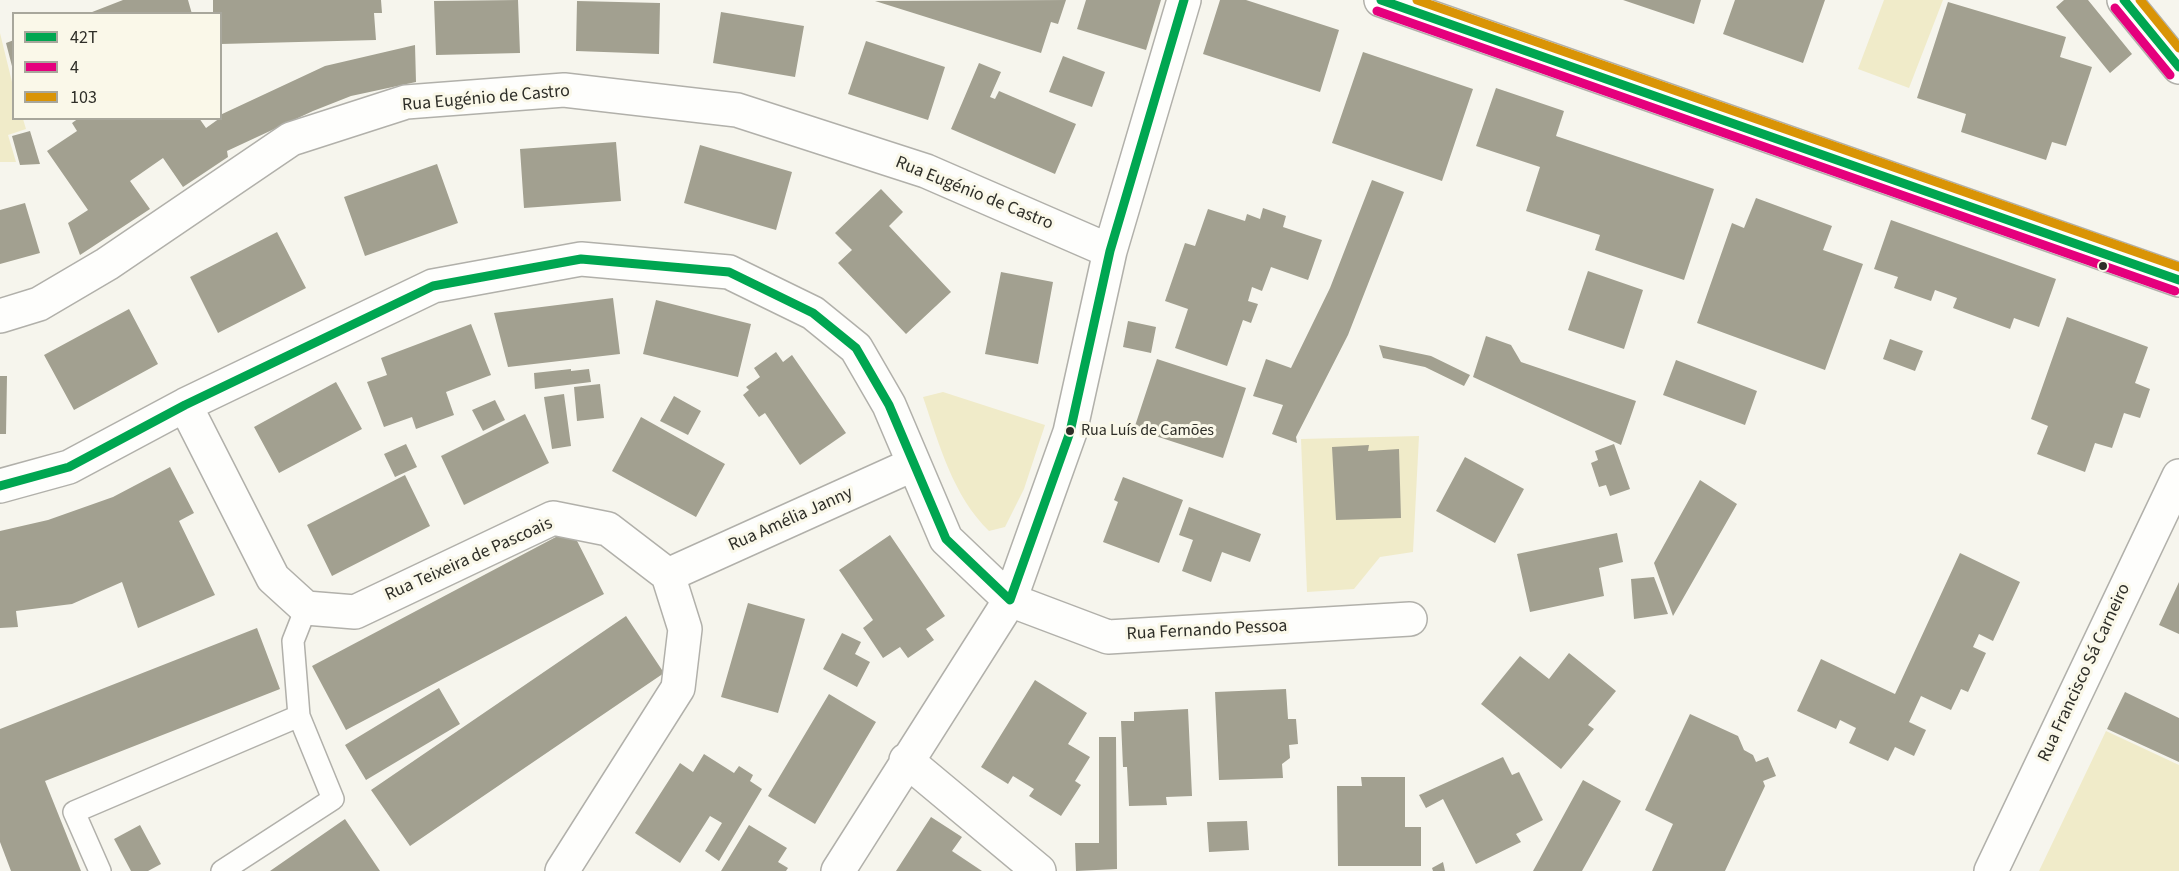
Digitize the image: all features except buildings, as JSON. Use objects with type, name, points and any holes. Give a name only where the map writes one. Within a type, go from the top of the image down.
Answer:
[{"type":"street","points":[[838,871],[906,760],[1010,600],[1070,432],[1110,251],[1184,0]]},
{"type":"street","points":[[1381,0],[2179,280]]},
{"type":"street","points":[[2124,0],[2179,66]]},
{"type":"street","name":"Rua Eugénio de Castro","points":[[0,316],[39,303],[107,264],[291,139],[406,102],[564,90],[737,110],[926,171],[1110,251]]},
{"type":"street","points":[[0,486],[69,467],[185,405],[433,286],[581,259],[729,272],[813,314],[856,348],[889,405],[946,539],[1010,600]]},
{"type":"street","points":[[185,405],[273,578],[306,608]]},
{"type":"street","name":"Rua Amélia Janny","points":[[668,575],[914,464]]},
{"type":"street","name":"Rua Francisco Sá Carneiro","points":[[1991,871],[2179,476]]},
{"type":"street","name":"Rua Teixeira de Pascoais","points":[[306,608],[355,612],[553,518],[608,530],[668,575]]},
{"type":"street","points":[[562,871],[678,688],[685,629],[668,575]]},
{"type":"street","name":"Rua Fernando Pessoa","points":[[1010,600],[1108,637],[1410,620]]},
{"type":"street","points":[[906,760],[1039,871]]},
{"type":"lane","points":[[222,871],[333,799],[298,716],[293,641],[306,608]]},
{"type":"lane","points":[[100,871],[74,812],[298,716]]},
{"type":"shaded area","points":[[1884,0],[1943,0],[1909,88],[1858,69]]},
{"type":"shaded area","points":[[0,33],[12,82],[12,120],[23,120],[26,129],[8,135],[16,162],[0,162]]},
{"type":"shaded area","points":[[943,392],[1045,425],[1024,489],[1005,527],[989,531],[966,502],[948,468],[923,397]]},
{"type":"shaded area","points":[[1419,436],[1413,552],[1380,557],[1354,589],[1307,592],[1301,439]]},
{"type":"shaded area","points":[[2106,731],[2179,765],[2179,871],[2039,871]]},
{"type":"transit line","name":"42T","points":[[0,486],[69,467],[185,405],[433,286],[581,259],[729,272],[813,313],[856,348],[889,405],[946,539],[1010,600],[1070,432],[1110,251],[1184,0]]},
{"type":"transit line","name":"42T","points":[[1381,0],[2179,280]]},
{"type":"transit line","name":"103","points":[[1417,0],[2179,267]]},
{"type":"transit line","name":"42T","points":[[2124,0],[2179,67]]},
{"type":"transit line","name":"103","points":[[2140,0],[2179,48]]},
{"type":"transit line","name":"4","points":[[2115,8],[2170,75]]},
{"type":"transit line","name":"4","points":[[1377,11],[2175,291]]},
{"type":"place","name":"Rua Luís de Camões","points":[[1070,431]]}]
